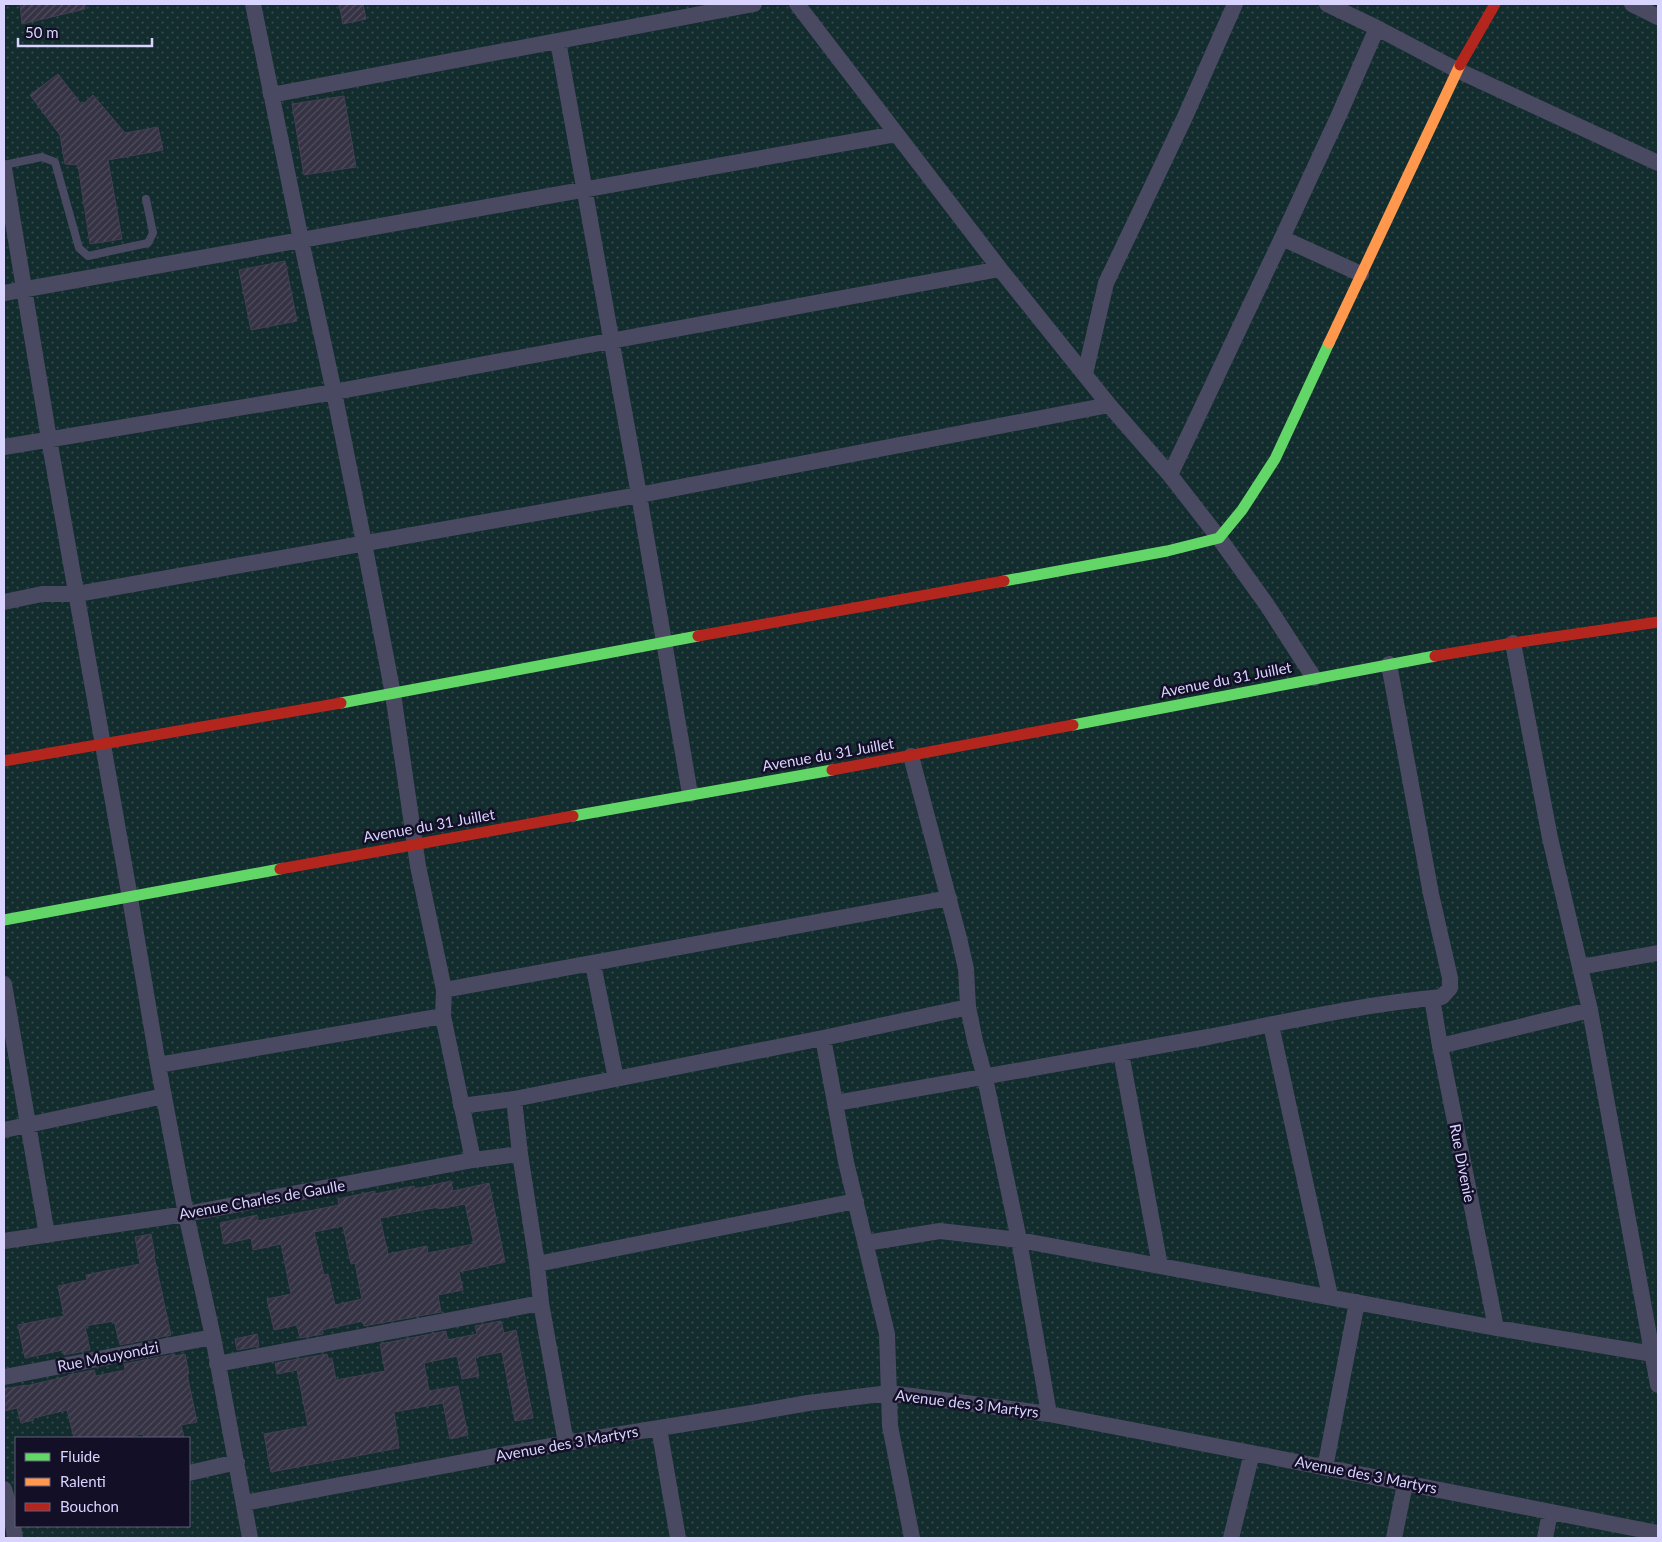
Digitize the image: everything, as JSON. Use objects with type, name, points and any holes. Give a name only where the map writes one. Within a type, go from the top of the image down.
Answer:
[{"type":"street","points":[[253,4],[300,240],[334,392],[393,694],[418,866],[444,990],[443,1016],[473,1160]]},
{"type":"street","points":[[271,95],[754,4]]},
{"type":"street","points":[[797,4],[1000,269],[1109,405],[1170,475],[1219,538],[1267,605],[1314,678]]},
{"type":"street","points":[[1085,374],[1106,283],[1184,119],[1235,4]]},
{"type":"street","points":[[1327,4],[1457,70],[1658,163]]},
{"type":"street","points":[[4,761],[393,694],[663,642],[1167,551],[1219,538],[1242,510],[1275,458],[1457,70],[1495,4]]},
{"type":"street","points":[[1632,4],[1658,17]]},
{"type":"street","points":[[1170,475],[1339,115],[1377,28]]},
{"type":"street","points":[[558,41],[690,794]]},
{"type":"street","points":[[4,293],[896,134]]},
{"type":"street","points":[[4,167],[49,439],[158,1065],[186,1214],[213,1337],[250,1538]]},
{"type":"street","points":[[1282,238],[1361,274]]},
{"type":"street","points":[[4,447],[334,392],[1000,269]]},
{"type":"street","points":[[4,602],[42,594],[77,594],[639,495],[1109,405]]},
{"type":"street","name":"Avenue du 31 Juillet","points":[[4,920],[690,794],[911,756],[1389,664],[1513,643],[1658,622]]},
{"type":"street","points":[[1513,643],[1550,838],[1590,1010],[1653,1321],[1653,1354],[1658,1385]]},
{"type":"street","points":[[836,1103],[1121,1053],[1271,1025],[1314,1015],[1442,997],[1450,988],[1450,978],[1431,894],[1389,664]]},
{"type":"street","points":[[911,756],[966,969],[968,1007],[985,1078],[1018,1240],[1049,1414]]},
{"type":"street","points":[[444,990],[949,898]]},
{"type":"street","points":[[1580,967],[1658,953]]},
{"type":"street","points":[[593,964],[616,1079]]},
{"type":"street","points":[[4,984],[47,1235]]},
{"type":"street","name":"Rue Divenie","points":[[1432,998],[1496,1328]]},
{"type":"street","points":[[461,1106],[514,1099],[823,1038],[968,1007]]},
{"type":"street","points":[[1440,1046],[1590,1010]]},
{"type":"street","points":[[158,1065],[443,1016]]},
{"type":"street","points":[[1271,1025],[1330,1296]]},
{"type":"street","points":[[823,1038],[846,1162],[886,1334],[890,1426],[912,1538]]},
{"type":"street","points":[[1121,1053],[1160,1266]]},
{"type":"street","points":[[4,1130],[164,1096]]},
{"type":"street","points":[[514,1099],[520,1154],[538,1264],[541,1303],[566,1443]]},
{"type":"street","name":"Avenue Charles de Gaulle","points":[[4,1241],[186,1214],[473,1160],[520,1154]]},
{"type":"street","points":[[538,1264],[856,1201]]},
{"type":"street","points":[[866,1243],[940,1231],[1018,1240],[1496,1328],[1653,1354]]},
{"type":"street","points":[[1325,1468],[1357,1302]]},
{"type":"street","points":[[217,1364],[541,1303]]},
{"type":"street","name":"Rue Mouyondzi","points":[[4,1377],[213,1337]]},
{"type":"street","name":"Avenue des 3 Martyrs","points":[[244,1503],[566,1443],[808,1402],[889,1393],[1049,1414],[1252,1452],[1658,1533]]},
{"type":"street","points":[[659,1428],[678,1538]]},
{"type":"street","points":[[1231,1538],[1252,1452]]},
{"type":"street","points":[[190,1472],[237,1462]]},
{"type":"street","points":[[1394,1538],[1405,1484]]},
{"type":"street","points":[[4,1489],[15,1538]]},
{"type":"street","points":[[1544,1538],[1550,1512]]},
{"type":"lane","points":[[4,167],[42,157],[55,162],[79,248],[88,256],[148,243],[153,233],[146,199]]},
{"type":"green space","points":[[4,4],[1658,4],[1658,1538],[4,1538]]},
{"type":"building","points":[[20,4],[85,4],[85,9],[22,24]]},
{"type":"building","points":[[339,4],[363,4],[366,19],[343,24]]},
{"type":"building","points":[[58,74],[82,105],[93,95],[125,133],[158,127],[163,150],[108,160],[122,239],[90,244],[78,165],[65,164],[60,135],[30,95]]},
{"type":"building","points":[[344,96],[356,167],[304,175],[292,104]]},
{"type":"building","points":[[285,261],[297,321],[251,330],[239,270]]},
{"type":"building","points":[[451,1181],[453,1191],[489,1183],[505,1262],[459,1272],[463,1290],[438,1295],[441,1312],[364,1326],[363,1321],[322,1330],[323,1334],[300,1338],[297,1325],[274,1330],[267,1299],[291,1294],[281,1244],[253,1250],[251,1238],[224,1244],[220,1223],[257,1215],[258,1221],[339,1205],[338,1199],[375,1191],[375,1194],[414,1186],[415,1189]],"holes":[[[465,1204],[474,1244],[428,1253],[427,1246],[388,1254],[380,1218]],[[343,1226],[351,1264],[355,1263],[362,1299],[335,1305],[328,1274],[324,1275],[314,1232]]]},
{"type":"building","points":[[151,1234],[171,1335],[120,1345],[114,1321],[85,1326],[90,1350],[64,1355],[63,1350],[25,1358],[18,1325],[64,1316],[58,1286],[87,1280],[86,1275],[140,1264],[135,1237]]},
{"type":"building","points":[[501,1321],[504,1333],[516,1330],[533,1418],[515,1421],[502,1352],[475,1357],[479,1376],[462,1379],[457,1356],[424,1363],[429,1391],[458,1386],[468,1435],[450,1439],[443,1403],[394,1412],[399,1448],[271,1472],[264,1434],[308,1426],[297,1370],[277,1374],[275,1363],[327,1354],[328,1359],[332,1358],[336,1380],[385,1371],[380,1344],[446,1331],[447,1340],[477,1334],[475,1326]]},
{"type":"building","points":[[257,1334],[259,1346],[237,1350],[235,1339]]},
{"type":"building","points":[[175,1354],[175,1356],[185,1354],[189,1374],[187,1374],[197,1422],[181,1425],[184,1437],[144,1437],[143,1434],[127,1437],[74,1437],[67,1410],[33,1418],[34,1420],[21,1423],[17,1408],[4,1411],[4,1389],[26,1386],[94,1370],[96,1376],[125,1370],[124,1364]]},
{"type":"traffic: fast","points":[[1004,581],[1167,551],[1219,538],[1242,510],[1275,459],[1329,343]]},
{"type":"traffic: fast","points":[[341,703],[698,636]]},
{"type":"traffic: fast","points":[[1073,725],[1435,656]]},
{"type":"traffic: fast","points":[[573,816],[832,770]]},
{"type":"traffic: fast","points":[[4,920],[280,869]]},
{"type":"traffic: slow","points":[[1329,343],[1460,65]]},
{"type":"traffic: jam","points":[[1460,65],[1495,4]]},
{"type":"traffic: jam","points":[[698,636],[1004,581]]},
{"type":"traffic: jam","points":[[1435,656],[1658,622]]},
{"type":"traffic: jam","points":[[4,761],[341,703]]},
{"type":"traffic: jam","points":[[832,770],[1073,725]]},
{"type":"traffic: jam","points":[[280,869],[573,816]]}]
